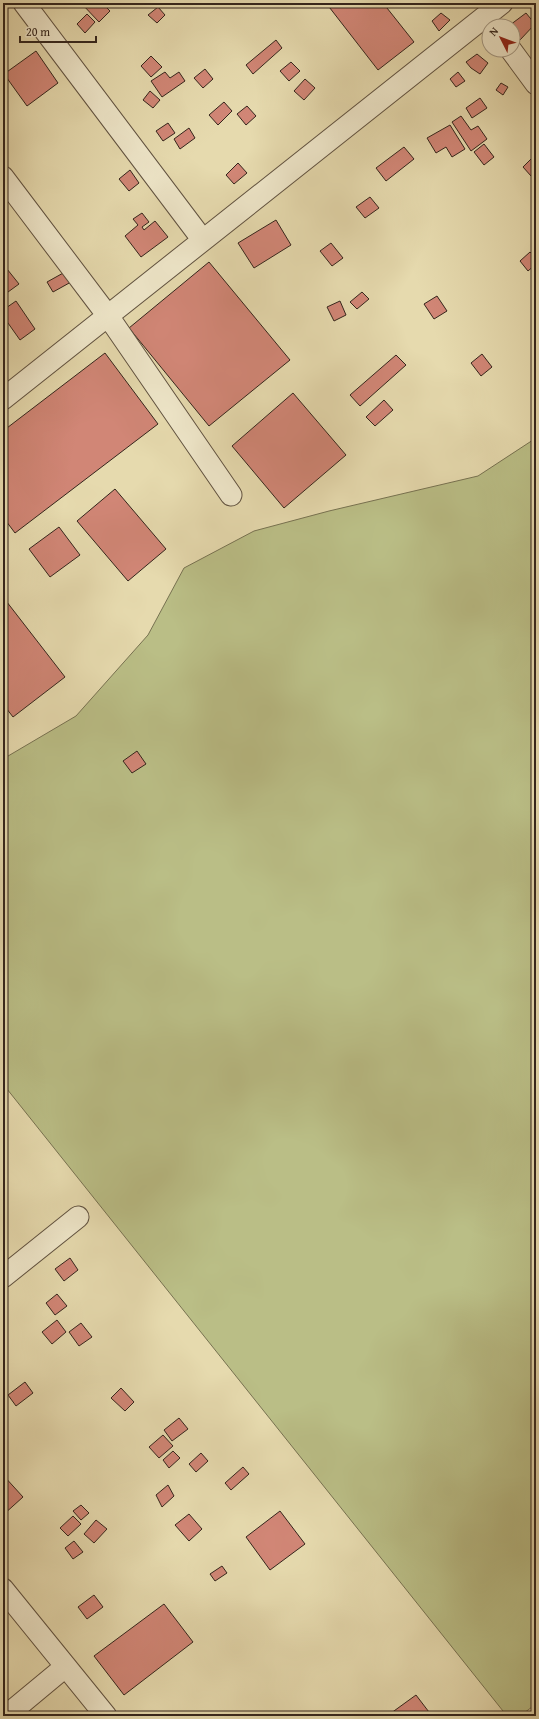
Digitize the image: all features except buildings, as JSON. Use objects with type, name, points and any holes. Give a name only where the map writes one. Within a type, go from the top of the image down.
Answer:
[{"type":"street","points":[[24,3],[202,240]]},
{"type":"street","points":[[491,18],[502,3]]},
{"type":"street","points":[[3,399],[202,240],[481,27]]},
{"type":"street","points":[[516,58],[536,84]]},
{"type":"street","points":[[3,177],[108,316],[231,495]]},
{"type":"street","points":[[3,1277],[78,1217]]},
{"type":"street","points":[[3,1589],[106,1716]]},
{"type":"street","points":[[6,1716],[65,1667]]},
{"type":"green space","points":[[536,438],[536,1704],[520,1716],[507,1716],[3,1084],[3,759],[76,716],[148,635],[184,568],[254,531],[329,511],[478,476]]}]
